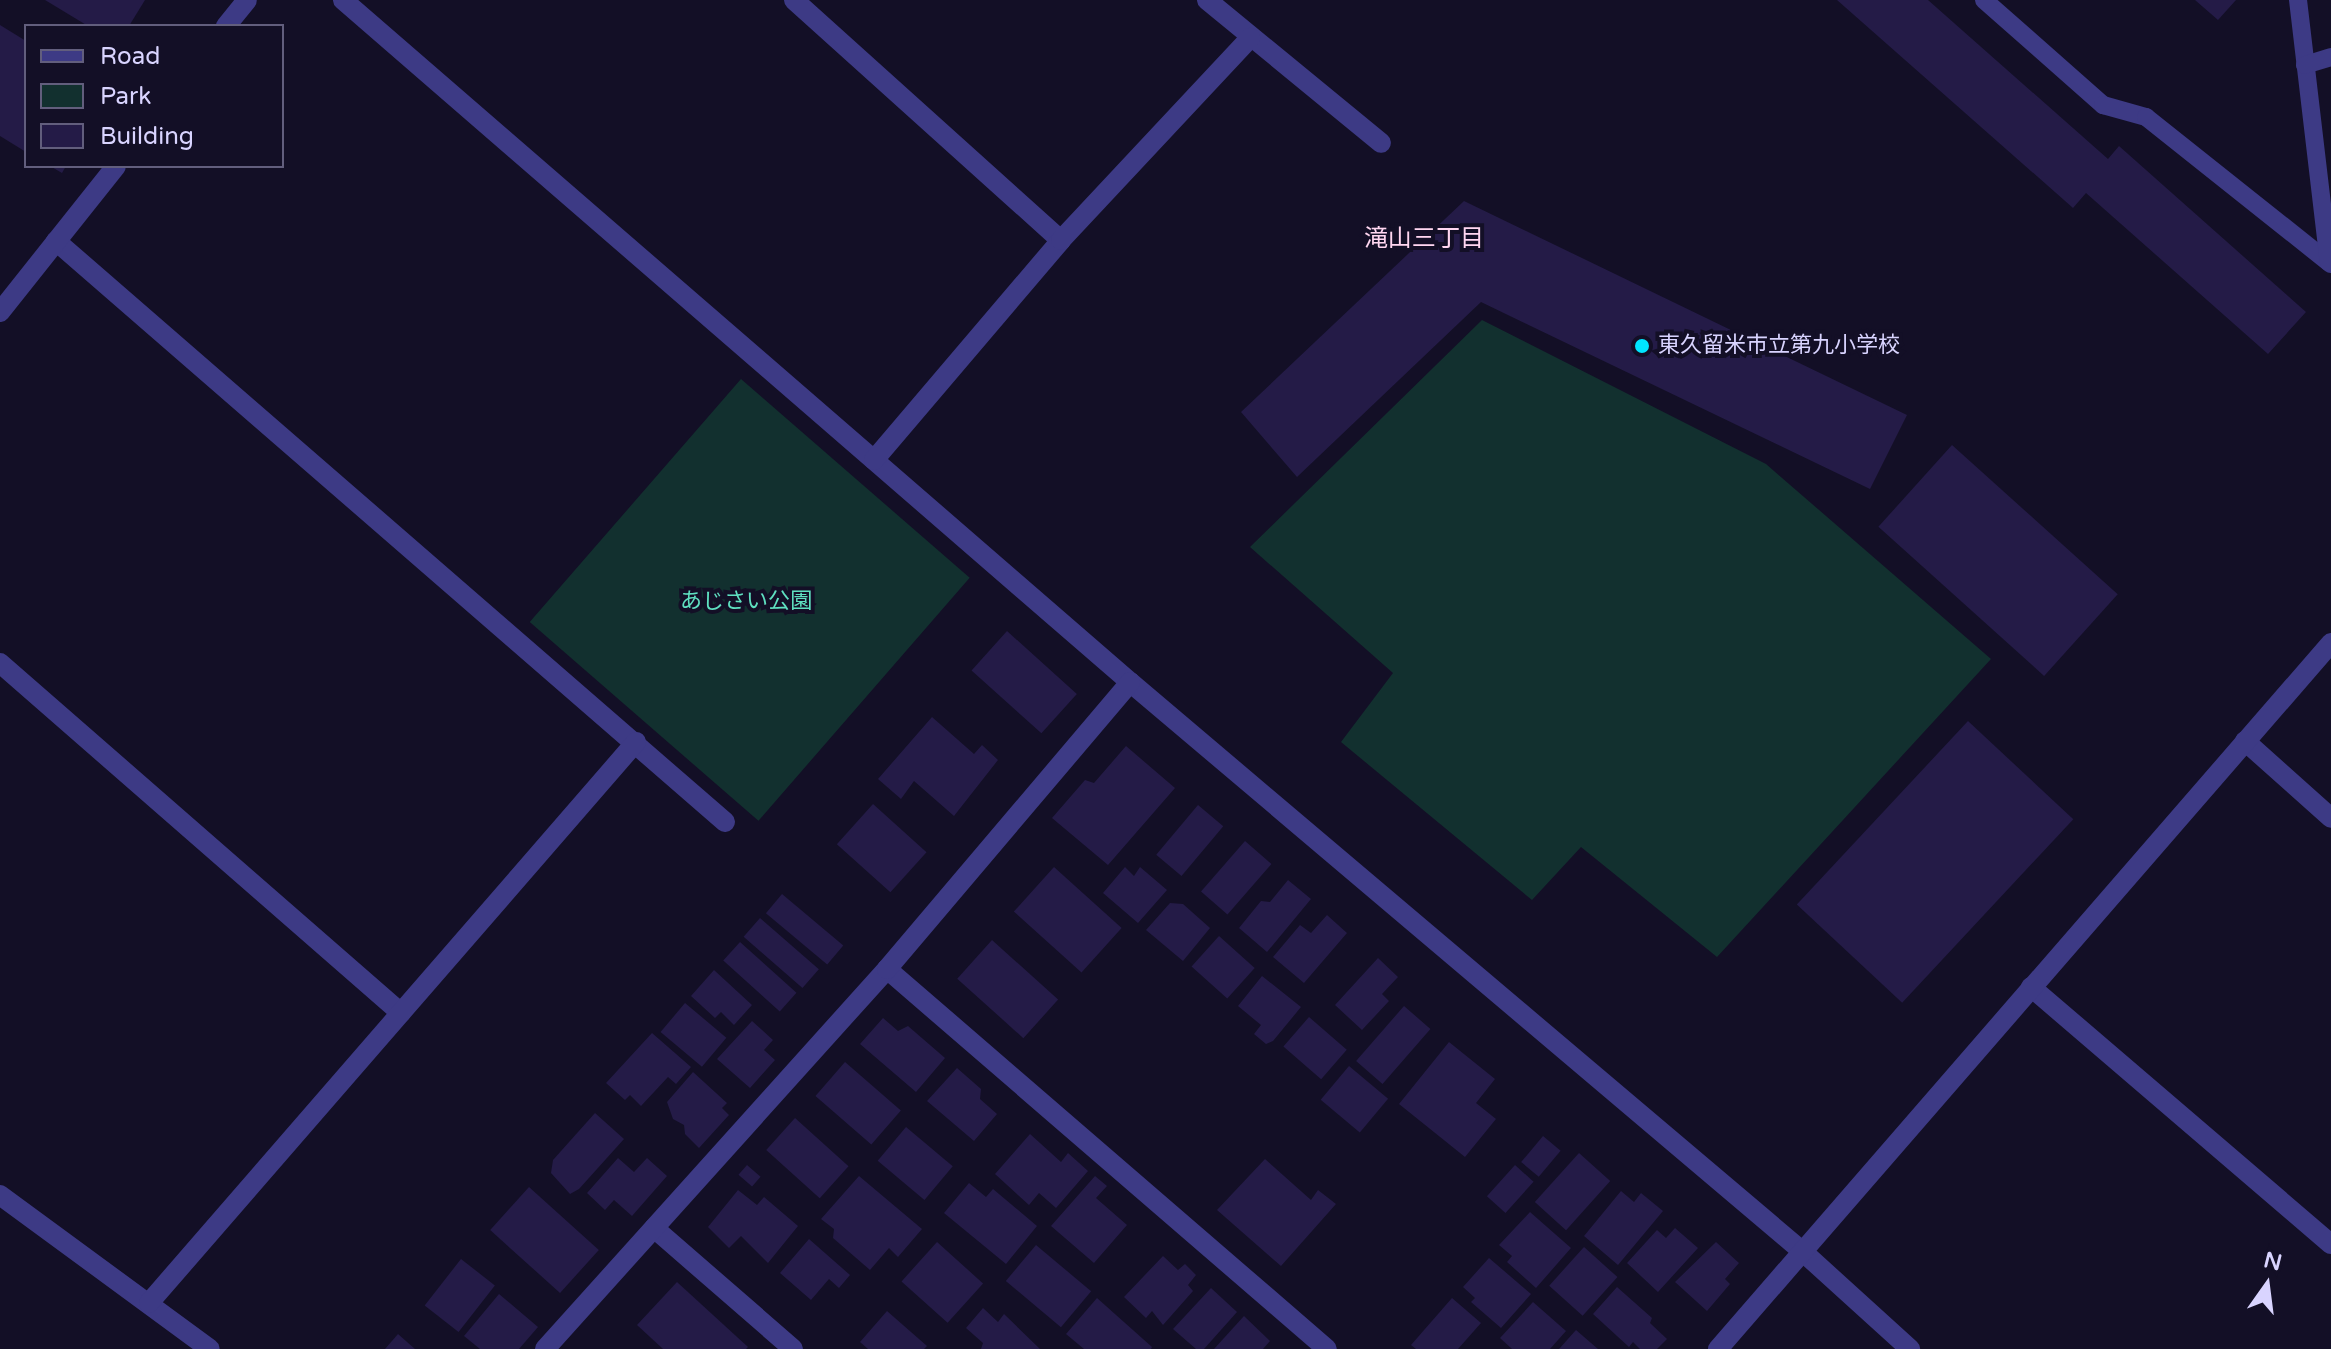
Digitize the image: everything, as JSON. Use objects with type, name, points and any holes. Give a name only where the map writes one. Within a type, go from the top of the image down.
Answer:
[{"type":"street","points":[[228,24],[247,0]]},
{"type":"street","points":[[343,0],[1130,682],[1802,1251],[1910,1349]]},
{"type":"street","points":[[794,0],[1061,240]]},
{"type":"street","points":[[1207,0],[1381,143]]},
{"type":"street","points":[[874,460],[1061,240],[1250,38]]},
{"type":"street","points":[[0,312],[114,168]]},
{"type":"street","points":[[56,241],[725,822]]},
{"type":"street","points":[[1718,1349],[2331,643]]},
{"type":"street","points":[[0,663],[401,1013]]},
{"type":"street","points":[[545,1349],[887,969],[1130,682]]},
{"type":"street","points":[[2245,741],[2331,818]]},
{"type":"street","points":[[149,1303],[636,742]]},
{"type":"street","points":[[887,969],[1327,1349]]},
{"type":"street","points":[[2031,987],[2331,1244]]},
{"type":"street","points":[[0,1195],[210,1349]]},
{"type":"street","points":[[654,1228],[793,1349]]},
{"type":"lane","points":[[1984,0],[2103,105],[2146,117],[2330,263]]},
{"type":"lane","points":[[2298,0],[2330,263]]},
{"type":"lane","points":[[2305,65],[2331,57]]},
{"type":"green space","points":[[1482,320],[1766,464],[1991,659],[1717,957],[1581,847],[1532,900],[1341,742],[1393,673],[1250,547]]},
{"type":"green space","name":"あじさい公園","points":[[741,379],[970,578],[758,821],[530,622]]},
{"type":"building","points":[[45,0],[145,0],[130,24],[85,24]]},
{"type":"building","points":[[1837,0],[1928,0],[2108,159],[2119,146],[2306,312],[2268,354],[2086,193],[2073,208]]},
{"type":"building","points":[[2195,0],[2236,0],[2218,20]]},
{"type":"building","points":[[0,25],[24,40],[24,151],[0,136]]},
{"type":"building","points":[[1464,201],[1907,415],[1870,489],[1481,302],[1297,477],[1241,412]]},
{"type":"building","points":[[1952,445],[2118,594],[2044,676],[1878,527]]},
{"type":"building","points":[[1007,631],[1077,694],[1041,733],[972,670]]},
{"type":"building","points":[[932,717],[974,754],[982,745],[998,760],[954,816],[914,781],[901,799],[878,779]]},
{"type":"building","points":[[1968,721],[2073,819],[1902,1003],[1797,905]]},
{"type":"building","points":[[1126,746],[1175,788],[1108,865],[1052,818],[1085,780],[1094,783]]},
{"type":"building","points":[[873,804],[927,852],[890,892],[837,844]]},
{"type":"building","points":[[1198,805],[1223,826],[1181,876],[1156,855]]},
{"type":"building","points":[[1245,841],[1271,864],[1227,915],[1201,892]]},
{"type":"building","points":[[1054,867],[1122,928],[1081,972],[1014,912]]},
{"type":"building","points":[[1125,867],[1134,876],[1140,867],[1167,890],[1138,923],[1103,893]]},
{"type":"building","points":[[1288,880],[1311,899],[1267,952],[1239,928],[1261,901],[1270,902]]},
{"type":"building","points":[[782,894],[843,945],[827,965],[766,913]]},
{"type":"building","points":[[1170,903],[1183,904],[1210,928],[1183,961],[1146,930]]},
{"type":"building","points":[[1327,915],[1347,933],[1304,983],[1273,957],[1300,925],[1311,933]]},
{"type":"building","points":[[760,918],[819,969],[802,988],[744,937]]},
{"type":"building","points":[[1219,936],[1255,968],[1227,999],[1192,966]]},
{"type":"building","points":[[992,940],[1058,1000],[1023,1038],[957,979]]},
{"type":"building","points":[[740,942],[796,993],[780,1011],[723,961]]},
{"type":"building","points":[[1378,958],[1398,977],[1382,994],[1389,1001],[1362,1030],[1335,1005]]},
{"type":"building","points":[[714,970],[752,1005],[734,1025],[721,1012],[715,1018],[691,996]]},
{"type":"building","points":[[1262,976],[1301,1007],[1273,1041],[1266,1044],[1254,1034],[1261,1025],[1238,1006]]},
{"type":"building","points":[[685,1003],[726,1038],[702,1067],[661,1032]]},
{"type":"building","points":[[1404,1006],[1430,1029],[1383,1084],[1356,1061]]},
{"type":"building","points":[[1309,1017],[1347,1050],[1321,1079],[1283,1046]]},
{"type":"building","points":[[883,1018],[898,1031],[908,1026],[945,1058],[916,1092],[860,1044]]},
{"type":"building","points":[[752,1021],[773,1040],[764,1050],[775,1060],[750,1088],[717,1059]]},
{"type":"building","points":[[652,1033],[691,1067],[676,1084],[668,1077],[641,1106],[630,1095],[625,1100],[606,1083]]},
{"type":"building","points":[[1449,1042],[1495,1079],[1476,1103],[1496,1119],[1465,1157],[1399,1104]]},
{"type":"building","points":[[845,1062],[901,1111],[871,1145],[815,1096]]},
{"type":"building","points":[[1349,1066],[1388,1099],[1360,1132],[1321,1100]]},
{"type":"building","points":[[957,1068],[981,1089],[980,1099],[997,1114],[974,1141],[927,1101]]},
{"type":"building","points":[[693,1072],[727,1103],[722,1108],[729,1115],[699,1148],[685,1134],[684,1125],[673,1119],[667,1102]]},
{"type":"building","points":[[595,1113],[624,1139],[579,1189],[570,1194],[551,1173],[553,1160]]},
{"type":"building","points":[[795,1118],[849,1166],[820,1198],[766,1150]]},
{"type":"building","points":[[906,1127],[953,1166],[924,1200],[878,1161]]},
{"type":"building","points":[[1030,1134],[1061,1162],[1068,1153],[1088,1171],[1056,1208],[1039,1193],[1029,1205],[995,1174]]},
{"type":"building","points":[[1543,1136],[1561,1151],[1539,1177],[1521,1162]]},
{"type":"building","points":[[1579,1153],[1610,1181],[1566,1230],[1535,1202]]},
{"type":"building","points":[[618,1158],[634,1172],[647,1158],[667,1176],[632,1216],[614,1200],[605,1210],[587,1193]]},
{"type":"building","points":[[1265,1159],[1311,1200],[1318,1190],[1336,1204],[1281,1266],[1217,1210]]},
{"type":"building","points":[[747,1165],[761,1177],[752,1187],[738,1175]]},
{"type":"building","points":[[1515,1165],[1534,1182],[1505,1213],[1487,1196]]},
{"type":"building","points":[[859,1176],[922,1229],[898,1257],[889,1248],[870,1270],[833,1238],[834,1229],[821,1219]]},
{"type":"building","points":[[1095,1176],[1107,1186],[1096,1198],[1127,1225],[1094,1263],[1051,1226]]},
{"type":"building","points":[[969,1183],[986,1197],[993,1189],[1037,1226],[1006,1264],[944,1213]]},
{"type":"building","points":[[529,1187],[599,1250],[560,1293],[490,1230]]},
{"type":"building","points":[[738,1190],[757,1205],[764,1197],[798,1226],[768,1263],[741,1236],[729,1248],[708,1227]]},
{"type":"building","points":[[1621,1191],[1634,1202],[1641,1193],[1663,1211],[1618,1265],[1584,1236]]},
{"type":"building","points":[[1530,1212],[1571,1248],[1536,1288],[1507,1262],[1512,1256],[1499,1245]]},
{"type":"building","points":[[1675,1228],[1698,1248],[1658,1292],[1627,1263],[1657,1230],[1666,1238]]},
{"type":"building","points":[[809,1239],[850,1275],[839,1288],[829,1279],[811,1300],[780,1273]]},
{"type":"building","points":[[937,1242],[983,1283],[948,1323],[902,1281]]},
{"type":"building","points":[[1716,1242],[1739,1263],[1725,1279],[1730,1284],[1707,1311],[1675,1282]]},
{"type":"building","points":[[1036,1245],[1091,1291],[1061,1327],[1006,1281]]},
{"type":"building","points":[[1584,1247],[1617,1277],[1583,1316],[1549,1286]]},
{"type":"building","points":[[1163,1256],[1178,1270],[1185,1264],[1196,1275],[1188,1285],[1193,1291],[1163,1325],[1152,1311],[1146,1318],[1124,1297]]},
{"type":"building","points":[[1489,1258],[1531,1294],[1501,1328],[1471,1302],[1475,1298],[1463,1287]]},
{"type":"building","points":[[461,1259],[495,1285],[459,1332],[425,1305]]},
{"type":"building","points":[[677,1282],[748,1347],[663,1349],[637,1325]]},
{"type":"building","points":[[1617,1287],[1652,1318],[1650,1323],[1667,1339],[1657,1349],[1640,1349],[1633,1342],[1629,1347],[1593,1314]]},
{"type":"building","points":[[1211,1288],[1237,1312],[1204,1349],[1196,1349],[1173,1329]]},
{"type":"building","points":[[499,1294],[538,1327],[519,1349],[480,1349],[464,1336]]},
{"type":"building","points":[[1097,1298],[1151,1349],[1084,1349],[1066,1334]]},
{"type":"building","points":[[1452,1298],[1481,1323],[1458,1349],[1416,1349],[1411,1345]]},
{"type":"building","points":[[1533,1302],[1566,1331],[1550,1349],[1512,1349],[1500,1338]]},
{"type":"building","points":[[983,1308],[998,1322],[1004,1314],[1040,1349],[981,1349],[983,1343],[966,1328]]},
{"type":"building","points":[[887,1311],[927,1346],[924,1349],[868,1349],[860,1342]]},
{"type":"building","points":[[1244,1316],[1270,1341],[1263,1349],[1214,1349]]},
{"type":"building","points":[[1576,1330],[1598,1349],[1559,1349]]},
{"type":"building","points":[[398,1334],[415,1349],[385,1349]]},
{"type":"place","name":"東久留米市立第九小学校","points":[[1642,346]]},
{"type":"district","name":"滝山三丁目","points":[[1424,239]]}]
